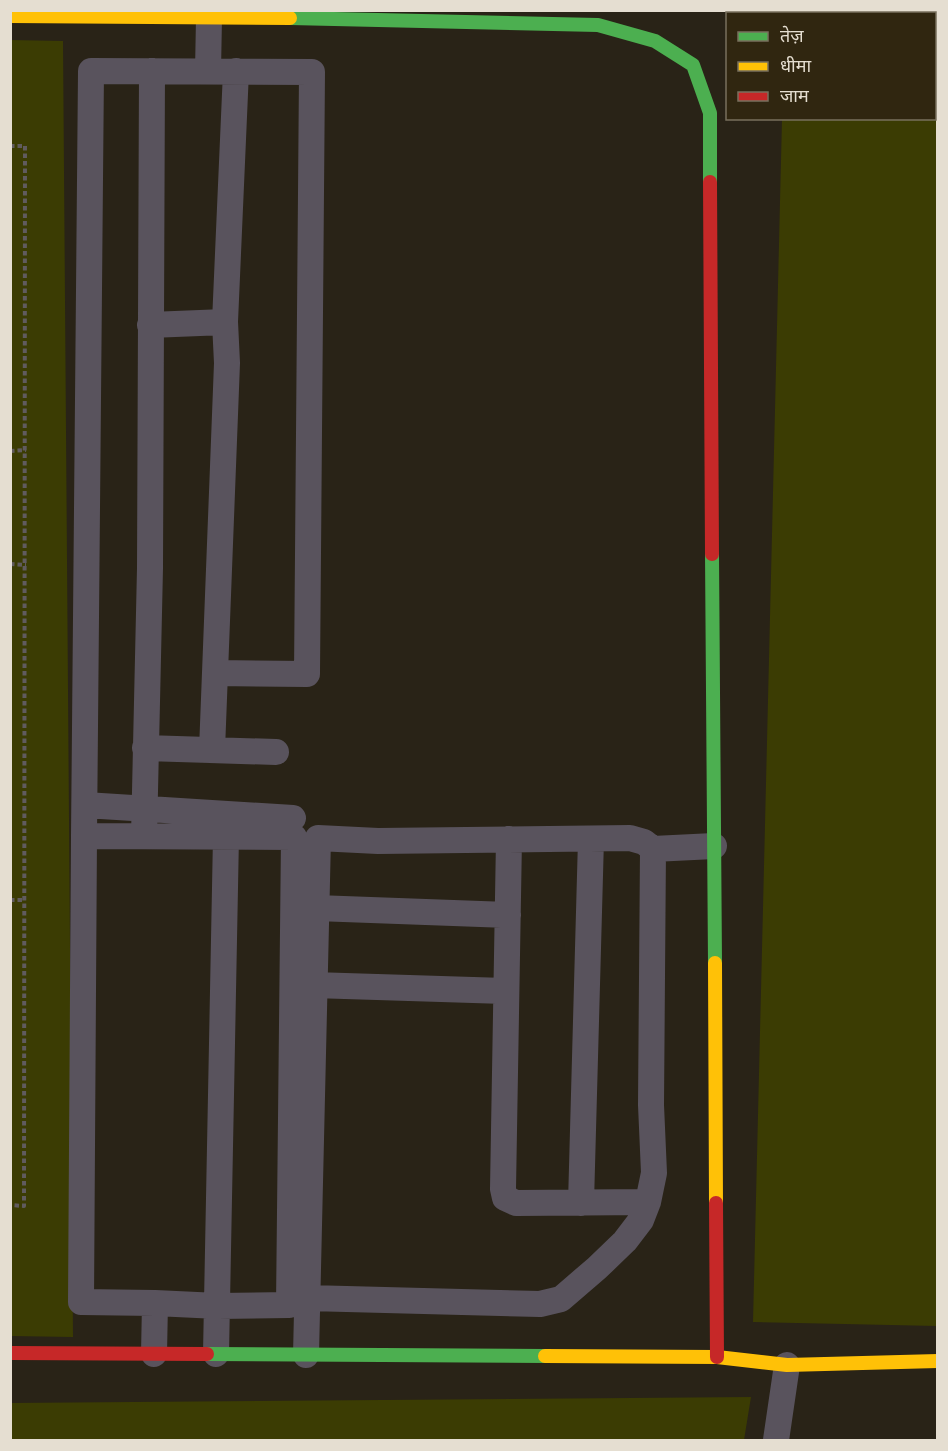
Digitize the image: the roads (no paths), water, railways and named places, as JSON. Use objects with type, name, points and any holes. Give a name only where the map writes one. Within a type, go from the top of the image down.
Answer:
[{"type":"street","points":[[18,14],[225,15],[598,25],[655,41],[693,65],[710,113],[717,1357]]},
{"type":"street","points":[[208,71],[225,15]]},
{"type":"street","points":[[84,836],[294,837],[289,1305],[218,1306],[81,1302],[84,836],[91,71],[312,72],[307,674],[215,673]]},
{"type":"street","points":[[144,836],[150,568],[152,71]]},
{"type":"street","points":[[212,750],[227,363],[225,321],[236,71]]},
{"type":"street","points":[[150,325],[225,321]]},
{"type":"street","points":[[145,748],[276,752]]},
{"type":"street","points":[[85,805],[293,819]]},
{"type":"street","points":[[216,1354],[226,837]]},
{"type":"street","points":[[306,1355],[318,838],[378,841],[630,838],[644,842],[653,849],[714,846]]},
{"type":"street","points":[[509,839],[503,1189],[505,1198],[516,1203],[648,1202]]},
{"type":"street","points":[[581,1203],[591,839]]},
{"type":"street","points":[[308,1298],[525,1304],[561,1299],[625,1241],[641,1220],[648,1202],[654,1173],[651,1105],[653,849]]},
{"type":"street","points":[[316,908],[508,915]]},
{"type":"street","points":[[313,985],[506,992]]},
{"type":"street","points":[[154,1354],[155,1303]]},
{"type":"street","points":[[10,1353],[717,1357],[787,1365],[938,1361]]},
{"type":"street","points":[[776,1440],[787,1365]]}]
